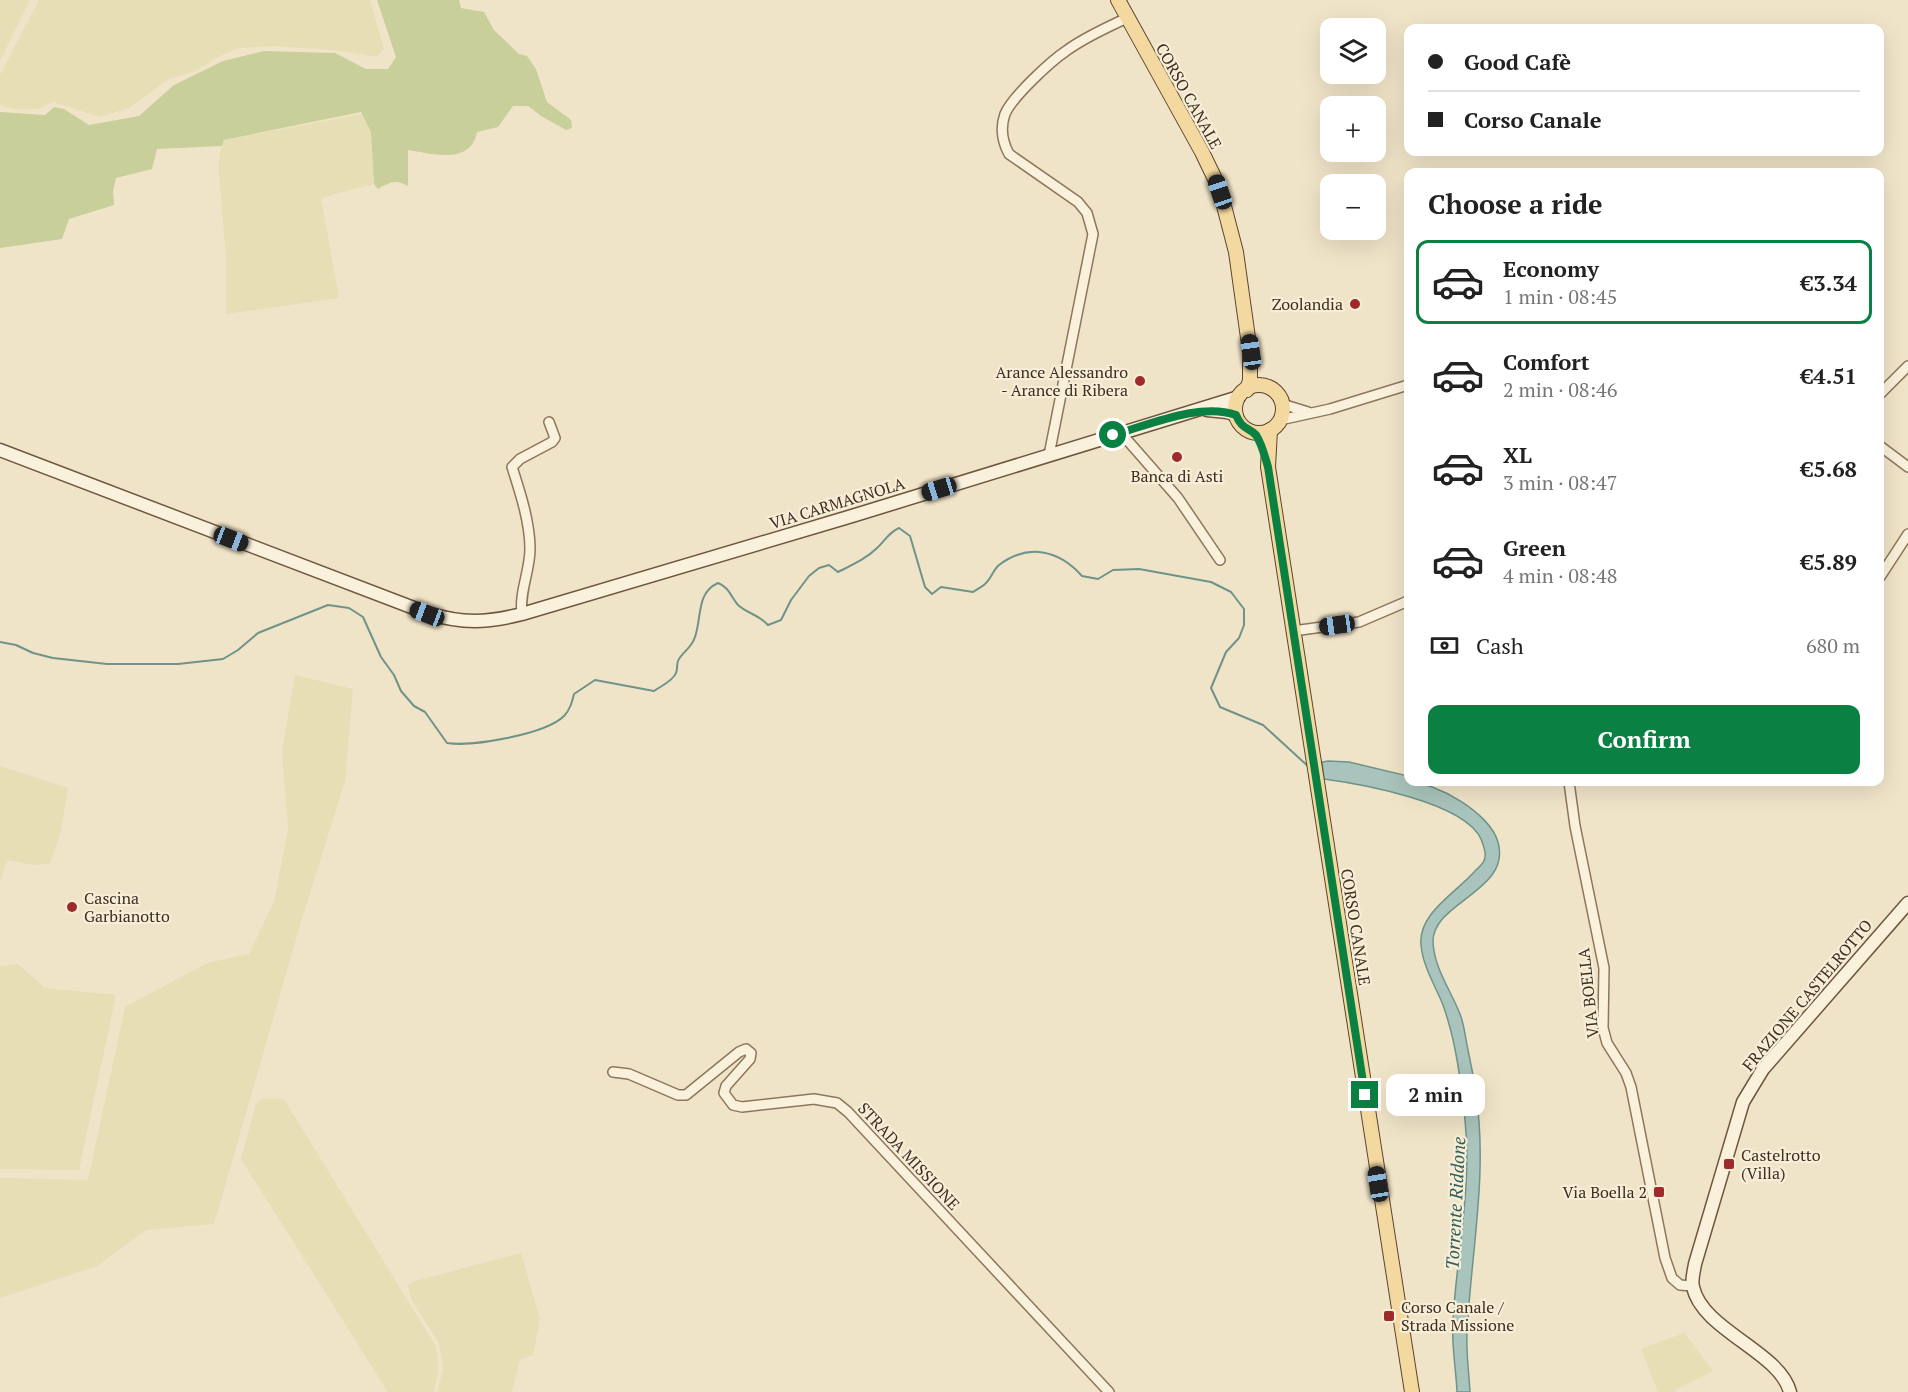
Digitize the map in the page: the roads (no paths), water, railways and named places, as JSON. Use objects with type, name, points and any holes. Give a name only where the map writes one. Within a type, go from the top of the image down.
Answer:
[{"type":"main road","name":"CORSO CANALE","points":[[1118,0],[1215,179],[1236,252],[1251,352],[1257,370],[1267,387],[1277,394],[1282,404]]},
{"type":"main road","name":"CORSO CANALE","points":[[1251,352],[1250,380],[1236,402],[1236,415],[1243,427],[1254,433],[1268,467]]},
{"type":"main road","points":[[1243,393],[1255,386],[1267,387]]},
{"type":"main road","name":"VIA CARMAGNOLA","points":[[0,450],[427,614],[469,622],[495,621],[1200,410],[1243,393]]},
{"type":"main road","points":[[1254,433],[1270,430],[1280,420],[1282,404]]},
{"type":"main road","name":"VIA CARMAGNOLA","points":[[1200,410],[1216,410],[1236,415]]},
{"type":"main road","name":"CORSO CANALE","points":[[1270,430],[1268,467],[1412,1392]]},
{"type":"main road","name":"FRAZIONE CASTELROTTO","points":[[1692,1286],[1704,1231],[1743,1102],[1753,1084],[1763,1069],[1908,903]]},
{"type":"main road","points":[[1692,1286],[1712,1318],[1781,1374],[1790,1392]]},
{"type":"street","points":[[1049,455],[1094,234],[1087,213],[1078,202],[1009,154],[1003,143],[1003,121],[1012,104],[1038,75],[1065,51],[1127,18]]},
{"type":"street","points":[[1884,390],[1908,366]]},
{"type":"street","points":[[1280,420],[1313,413],[1404,386]]},
{"type":"street","points":[[1282,404],[1313,413]]},
{"type":"street","points":[[522,614],[520,601],[529,562],[529,536],[512,467],[520,459],[552,442],[555,438],[549,422]]},
{"type":"street","points":[[1121,433],[1178,498],[1220,560]]},
{"type":"street","points":[[1884,449],[1908,467]]},
{"type":"street","points":[[1884,571],[1908,534]]},
{"type":"street","points":[[1293,631],[1359,622],[1404,603]]},
{"type":"street","name":"VIA BOELLA","points":[[1570,786],[1575,826],[1604,968],[1605,1035],[1626,1073],[1631,1088],[1665,1258],[1672,1278],[1680,1286],[1692,1286]]},
{"type":"street","name":"STRADA MISSIONE","points":[[613,1072],[629,1074],[664,1090],[686,1095],[739,1052],[746,1049],[751,1053],[750,1059],[726,1086],[724,1092],[733,1105],[742,1107],[814,1100],[837,1103],[849,1112],[1109,1392]]},
{"type":"water","points":[[1322,762],[1349,762],[1404,775],[1404,786],[1430,786],[1447,793],[1484,820],[1498,842],[1499,859],[1494,873],[1445,916],[1436,928],[1433,942],[1436,961],[1462,1022],[1474,1081],[1479,1124],[1478,1214],[1467,1333],[1470,1392],[1457,1392],[1453,1337],[1467,1170],[1463,1106],[1451,1033],[1421,945],[1422,934],[1432,913],[1482,865],[1485,850],[1481,839],[1471,826],[1454,815],[1434,805],[1385,790],[1324,779]]},
{"type":"waterway","name":"Torrente Riddone","points":[[0,642],[53,658],[107,664],[178,664],[223,659],[258,633],[328,605],[349,608],[363,617],[381,657],[394,675],[401,691],[414,706],[425,712],[447,743],[491,741],[526,734],[555,722],[568,711],[574,694],[595,680],[654,691],[666,683],[674,676],[678,661],[694,640],[706,593],[718,583],[727,590],[738,605],[768,625],[781,620],[791,600],[809,576],[819,568],[829,565],[838,572],[859,562],[899,528],[910,536],[925,587],[932,594],[941,587],[973,592],[987,582],[999,565],[1010,558],[1032,552],[1053,555],[1073,567],[1082,576],[1098,579],[1113,570],[1139,569],[1211,582],[1231,592],[1244,609],[1244,625],[1239,638],[1226,652],[1211,688],[1220,707],[1263,725],[1310,768]]},
{"type":"place","name":"Zoolandia","points":[[1355,304]]},
{"type":"place","name":"Arance Alessandro - Arance di Ribera","points":[[1140,381]]},
{"type":"place","name":"Banca di Asti","points":[[1177,457]]},
{"type":"place","name":"Cascina Garbianotto","points":[[72,907]]},
{"type":"place","name":"Castelrotto (Villa)","points":[[1729,1164]]},
{"type":"place","name":"Via Boella 2","points":[[1659,1192]]},
{"type":"place","name":"Corso Canale / Strada Missione","points":[[1389,1316]]}]
